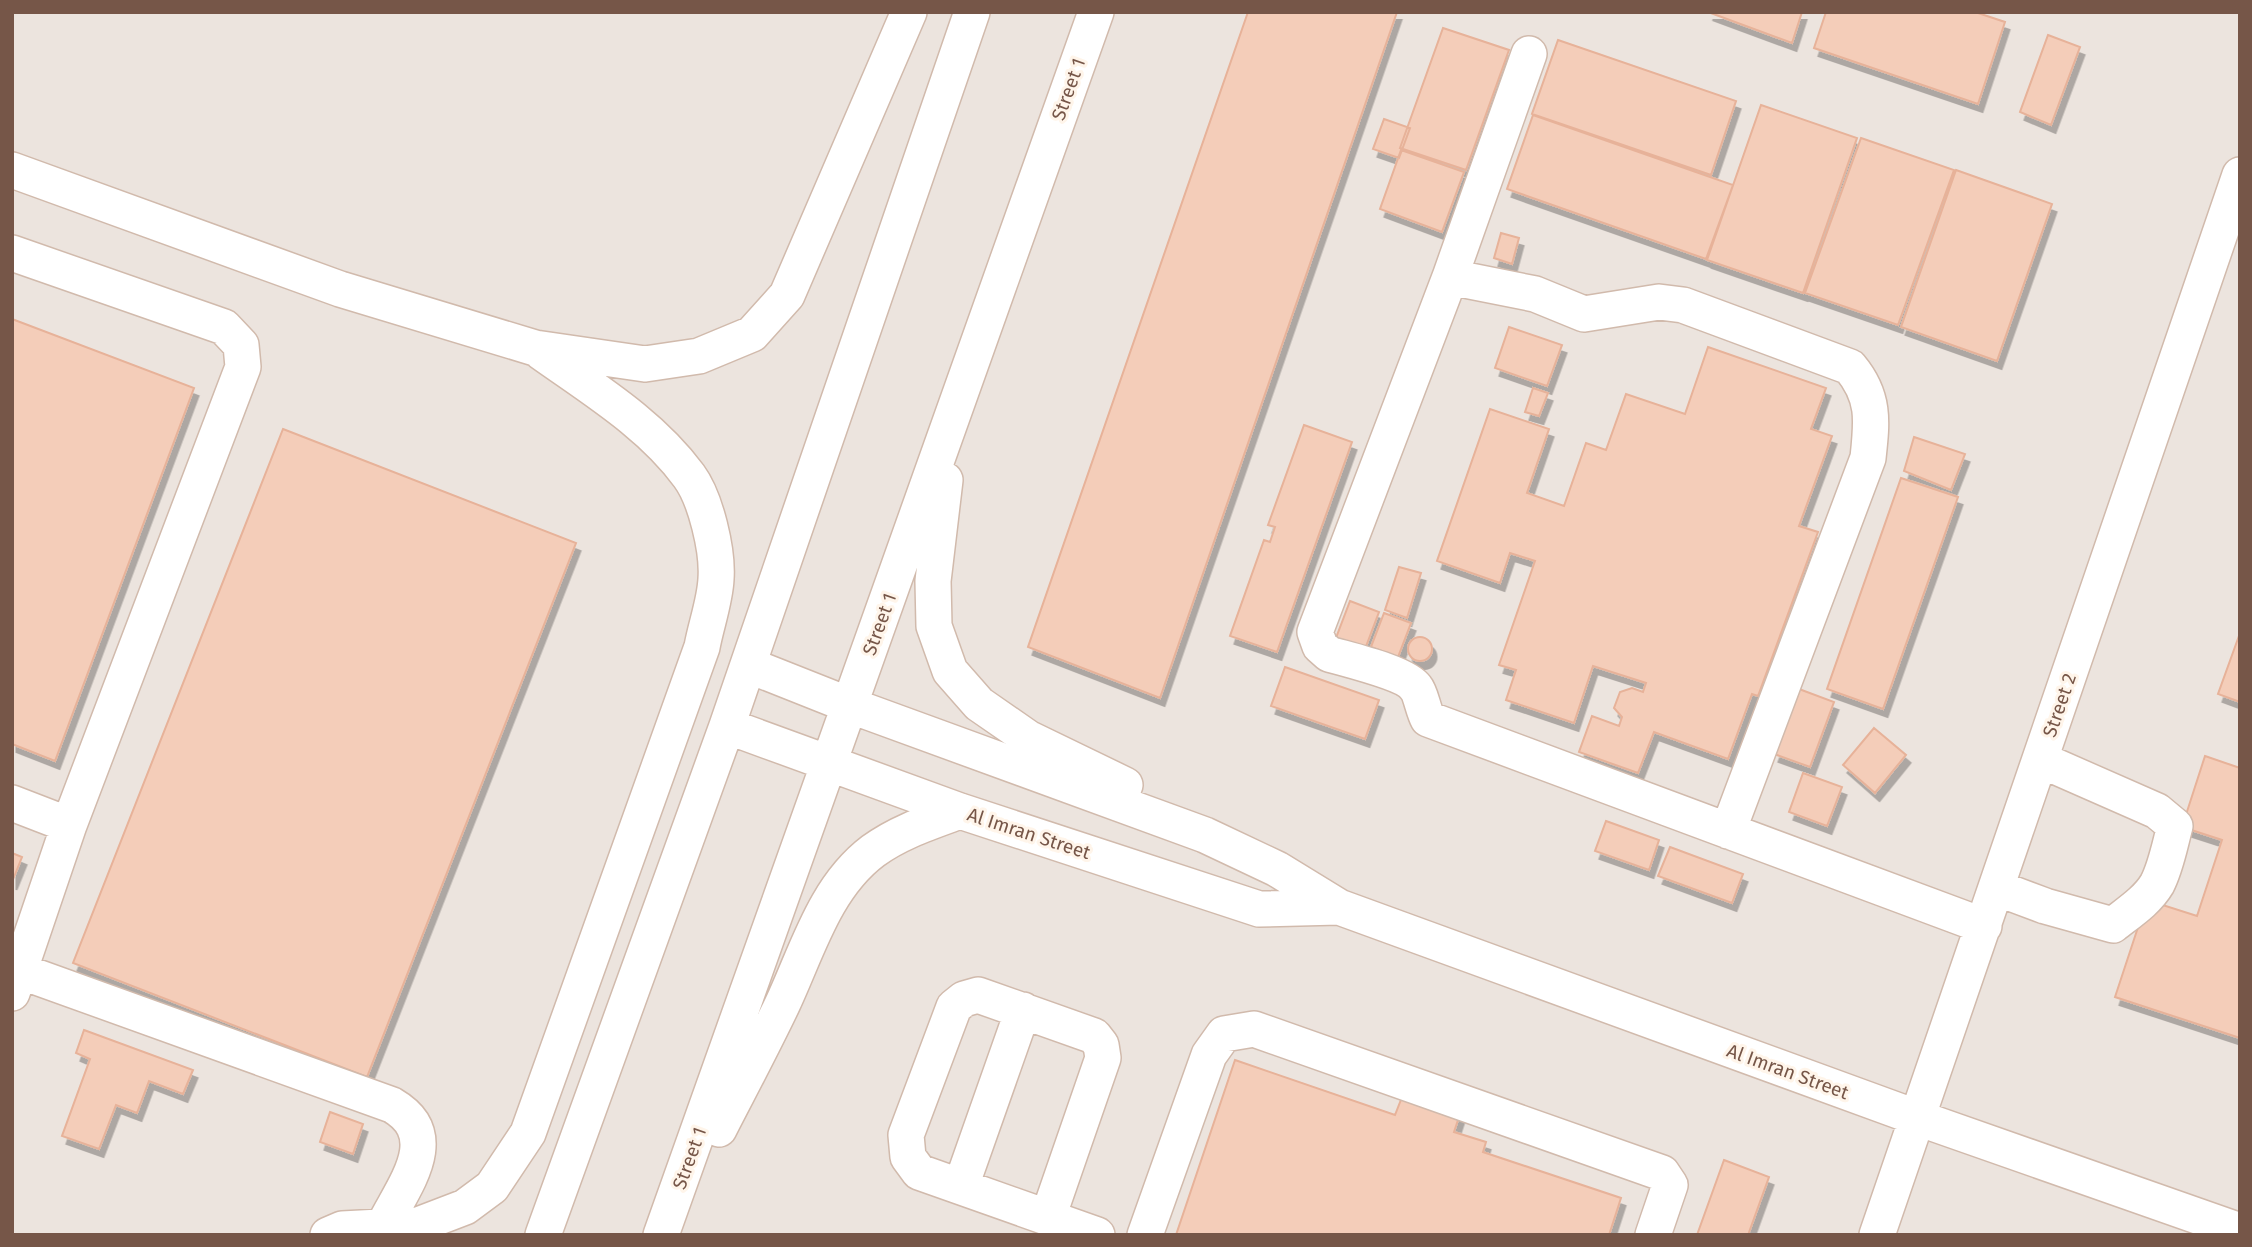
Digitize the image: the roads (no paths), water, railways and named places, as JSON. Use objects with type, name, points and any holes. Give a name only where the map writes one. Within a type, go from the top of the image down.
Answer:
[{"type":"street","points":[[12,170],[340,289],[535,348],[645,364],[699,356],[752,334],[787,295],[909,12]]},
{"type":"street","points":[[543,1235],[727,726],[972,12]]},
{"type":"street","name":"Street 1","points":[[662,1232],[1096,12]]},
{"type":"street","points":[[1529,54],[1450,277],[1315,632],[1320,646],[1329,653],[1408,679],[1418,690],[1427,719],[1984,926]]},
{"type":"street","name":"Street 2","points":[[1877,1235],[2240,175]]},
{"type":"street","points":[[12,253],[224,327],[241,345],[243,367],[69,825],[16,982],[392,1105],[404,1112],[419,1136],[420,1150],[384,1225]]},
{"type":"street","points":[[1450,277],[1535,294],[1584,314],[1659,302],[1683,305],[1850,367],[1861,380],[1870,399],[1868,458],[1728,831]]},
{"type":"street","points":[[328,1235],[342,1229],[418,1225],[465,1207],[492,1188],[528,1133],[702,648],[716,582],[715,545],[691,478],[667,451],[622,409],[535,348]]},
{"type":"street","points":[[953,413],[933,581],[934,626],[950,671],[979,704],[1028,738],[1112,776],[1205,835]]},
{"type":"street","name":"Al Imran Street","points":[[748,665],[849,705],[1205,835],[1277,869],[1339,907],[1918,1118],[2240,1231]]},
{"type":"street","name":"Al Imran Street","points":[[727,726],[960,811],[1259,909],[1339,907]]},
{"type":"street","points":[[1997,888],[2045,906],[2113,925],[2139,905],[2157,884],[2167,855],[2175,826],[2157,811],[2041,760]]},
{"type":"street","points":[[12,803],[69,825]]},
{"type":"street","points":[[662,1232],[704,1158],[782,1004],[824,910],[843,882],[871,852],[896,835],[960,811]]},
{"type":"street","points":[[1048,1217],[1103,1058],[1101,1045],[1094,1036],[1023,1010],[978,995],[964,999],[954,1007],[906,1135],[908,1157],[919,1172],[1097,1235]]},
{"type":"street","points":[[961,1186],[1023,1010]]},
{"type":"street","points":[[1145,1235],[1209,1055],[1224,1034],[1254,1029],[1662,1173],[1670,1185],[1653,1235]]}]
